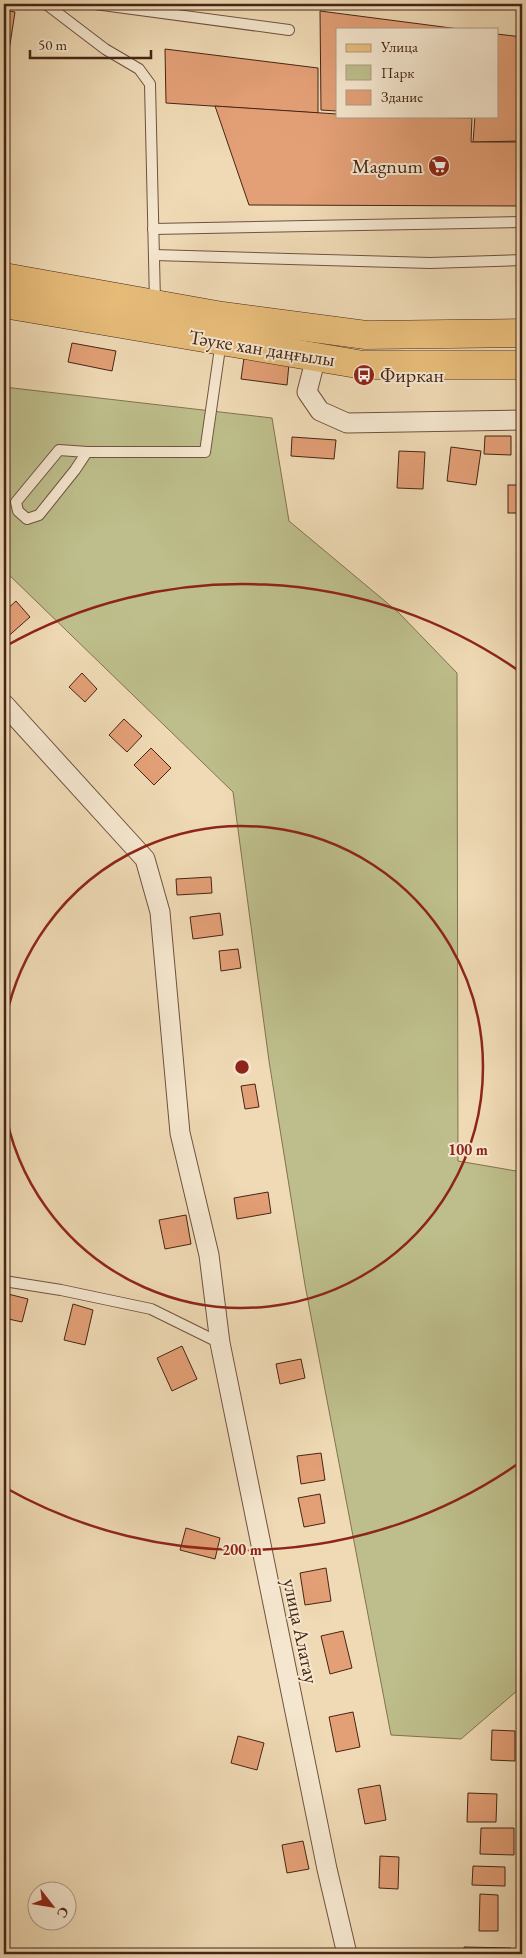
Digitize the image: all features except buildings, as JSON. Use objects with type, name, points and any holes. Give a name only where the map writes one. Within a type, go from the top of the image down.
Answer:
[{"type":"main road","name":"Тәуке хан даңғылы","points":[[4,277],[153,317],[221,341],[363,365],[522,365]]},
{"type":"main road","name":"Тәуке хан даңғылы","points":[[4,304],[366,335],[522,333]]},
{"type":"street","points":[[316,357],[308,392],[320,411],[347,422],[522,420]]},
{"type":"street","name":"улица Алатау","points":[[4,704],[145,859],[160,912],[180,1133],[209,1255],[220,1343],[327,1869],[347,1954]]},
{"type":"lane","points":[[46,4],[104,49],[139,69],[150,84],[154,255],[153,317]]},
{"type":"lane","points":[[95,4],[289,30]]},
{"type":"lane","points":[[153,229],[522,222]]},
{"type":"lane","points":[[154,255],[430,263],[522,260]]},
{"type":"lane","points":[[87,452],[76,470],[39,515],[27,519],[18,512],[16,502],[59,450],[87,452],[205,452],[221,341]]},
{"type":"lane","points":[[4,1281],[61,1290],[151,1309],[220,1343]]},
{"type":"green space","points":[[4,387],[272,418],[289,521],[398,612],[457,673],[458,1161],[522,1172],[522,1621],[518,1690],[461,1739],[391,1735],[305,1285],[269,1061],[233,792],[4,570]]},
{"type":"place","name":"Magnum","points":[[439,166]]},
{"type":"place","name":"Фиркан","points":[[364,375]]}]
